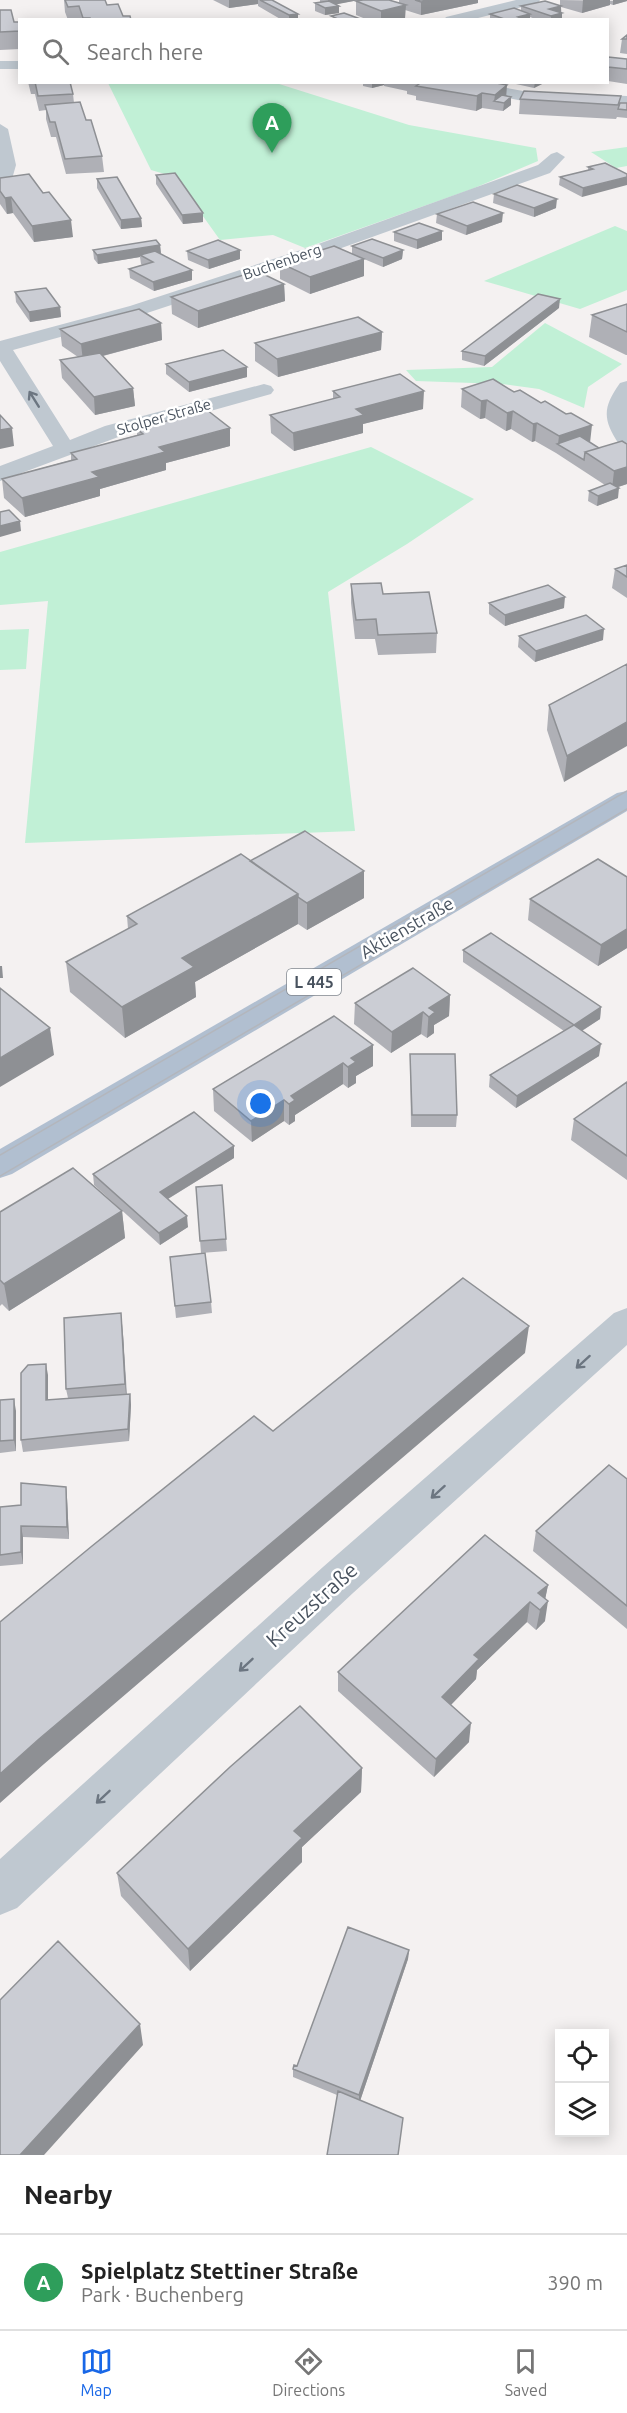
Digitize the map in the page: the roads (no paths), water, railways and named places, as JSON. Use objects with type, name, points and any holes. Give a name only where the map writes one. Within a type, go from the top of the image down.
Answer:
[{"type":"main road","name":"Aktienstraße","points":[[0,1165],[627,799]]},
{"type":"street","points":[[459,18],[533,0]]},
{"type":"street","points":[[0,65],[18,65]]},
{"type":"street","points":[[458,84],[523,96],[627,101]]},
{"type":"street","points":[[0,129],[9,165],[6,175],[0,179]]},
{"type":"street","name":"Buchenberg","points":[[1,347],[137,310],[316,250],[544,169],[557,157]]},
{"type":"street","points":[[1,347],[61,450]]},
{"type":"street","points":[[627,387],[618,401],[615,412],[617,425],[627,439]]},
{"type":"street","name":"Stolper Straße","points":[[0,474],[113,431],[264,390]]},
{"type":"street","name":"Kreuzstraße","points":[[0,1891],[338,1580],[627,1323]]},
{"type":"tram line","points":[[0,1155],[627,791]]},
{"type":"tram line","points":[[0,1176],[627,809]]},
{"type":"place","name":"Spielplatz Stettiner Straße","points":[[272,153]]}]
